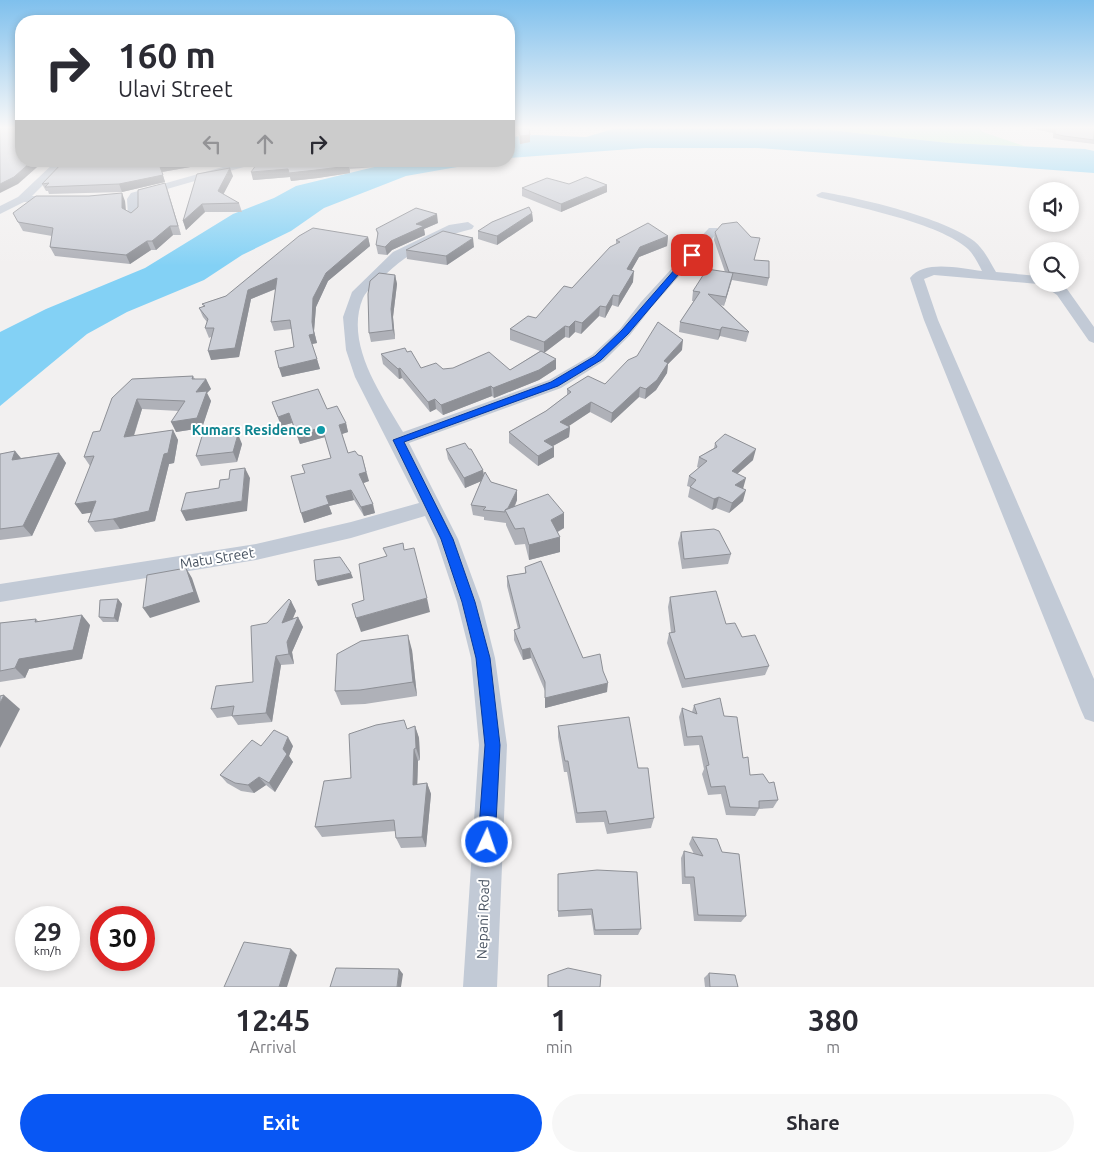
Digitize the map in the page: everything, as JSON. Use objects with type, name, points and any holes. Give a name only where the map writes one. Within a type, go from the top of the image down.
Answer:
[{"type":"street","points":[[0,211],[22,199],[49,173]]},
{"type":"street","points":[[118,197],[135,195],[201,173]]},
{"type":"street","points":[[134,216],[133,199],[135,195]]},
{"type":"street","points":[[822,195],[848,200],[957,236],[976,249],[992,276]]},
{"type":"street","points":[[22,199],[66,199]]},
{"type":"street","name":"Nepani Road","points":[[468,226],[454,228],[398,255],[357,295],[350,316],[354,350],[363,377],[398,440],[447,539],[469,602],[483,658],[492,745],[480,987]]},
{"type":"street","points":[[398,440],[555,384],[598,358],[625,332],[646,305],[713,231]]},
{"type":"street","points":[[1029,279],[934,271],[922,273],[916,278],[931,320],[1094,710]]},
{"type":"street","points":[[1062,292],[1094,338]]},
{"type":"street","name":"Matu Street","points":[[0,594],[256,552],[351,530],[431,507]]},
{"type":"water","points":[[349,173],[423,173],[406,176],[324,208],[291,231],[242,255],[204,280],[127,312],[87,334],[0,406],[0,332],[46,309],[145,268],[233,214],[274,198],[296,186]]},
{"type":"building","points":[[0,173],[18,173],[14,177],[0,184]]},
{"type":"building","points":[[52,173],[162,173],[163,175],[119,184],[45,187],[49,183],[42,184]]},
{"type":"building","points":[[227,173],[218,191],[239,203],[202,204],[183,221],[197,174]]},
{"type":"building","points":[[586,177],[607,185],[561,204],[522,188],[547,178],[569,184]]},
{"type":"building","points":[[165,183],[178,226],[170,226],[152,241],[147,241],[126,255],[50,247],[53,228],[18,222],[13,213],[36,196],[89,196],[122,193],[122,208],[131,213],[138,207],[138,190]]},
{"type":"building","points":[[529,207],[532,213],[497,236],[478,231],[492,222]]},
{"type":"building","points":[[416,208],[437,214],[416,224],[424,226],[391,241],[385,247],[376,245],[378,233],[376,229]]},
{"type":"building","points":[[737,222],[751,237],[760,238],[754,260],[769,261],[769,278],[729,272],[715,232],[722,224]]},
{"type":"building","points":[[648,223],[668,236],[640,247],[627,269],[634,271],[619,296],[613,295],[606,307],[600,306],[582,323],[575,321],[569,327],[565,326],[544,342],[510,329],[528,316],[536,318],[564,286],[572,288],[610,247],[620,242],[616,240]]},
{"type":"building","points":[[313,228],[368,237],[326,273],[313,298],[312,322],[314,334],[309,335],[317,359],[279,368],[275,351],[294,347],[290,320],[271,322],[277,278],[248,290],[235,348],[208,351],[214,328],[205,328],[208,319],[199,308],[205,306],[202,304],[226,296],[299,236]]},
{"type":"building","points":[[443,231],[473,238],[446,256],[406,250]]},
{"type":"building","points":[[707,269],[733,273],[726,297],[708,294],[749,332],[722,327],[720,330],[680,322],[700,292],[693,291]]},
{"type":"building","points":[[379,273],[395,275],[391,309],[393,330],[369,333],[368,294],[370,281]]},
{"type":"building","points":[[658,322],[683,340],[664,361],[668,363],[657,380],[646,389],[640,387],[612,413],[591,402],[560,422],[570,427],[544,441],[554,447],[538,456],[509,432],[546,411],[571,392],[567,389],[588,376],[605,384],[628,360],[637,356]]},
{"type":"building","points":[[405,348],[407,352],[411,351],[421,368],[436,363],[443,369],[453,368],[489,352],[510,370],[541,351],[556,359],[539,370],[441,405],[435,399],[428,402],[400,368],[398,369],[381,354]]},
{"type":"building","points":[[193,376],[192,379],[206,379],[196,392],[207,391],[197,418],[171,422],[185,401],[137,399],[124,437],[173,430],[168,453],[164,454],[149,511],[88,522],[96,501],[75,504],[94,456],[84,457],[93,432],[100,431],[112,398],[132,379]]},
{"type":"building","points":[[318,389],[327,409],[337,406],[346,423],[339,425],[348,453],[355,451],[358,455],[362,456],[366,472],[359,474],[373,504],[361,507],[351,490],[326,496],[329,504],[301,513],[291,476],[305,473],[302,465],[331,458],[322,427],[297,435],[289,413],[278,417],[272,402]]},
{"type":"building","points":[[221,432],[220,435],[238,434],[233,452],[196,456],[203,433]]},
{"type":"building","points":[[725,434],[756,449],[732,471],[746,478],[735,485],[746,490],[732,503],[719,497],[714,499],[690,487],[696,480],[689,476],[707,461],[699,457],[717,447],[715,443]]},
{"type":"building","points":[[465,443],[471,449],[483,470],[464,478],[446,449]]},
{"type":"building","points":[[15,451],[12,460],[59,453],[23,526],[0,529],[0,454]]},
{"type":"building","points":[[245,468],[242,501],[181,511],[186,493],[219,488],[220,480],[229,479],[230,470]]},
{"type":"building","points":[[485,472],[491,482],[517,490],[505,512],[483,510],[486,507],[471,505]]},
{"type":"building","points":[[548,494],[564,513],[551,520],[560,537],[529,545],[524,528],[515,529],[505,510]]},
{"type":"building","points":[[714,529],[719,531],[731,554],[684,559],[681,532]]},
{"type":"building","points":[[403,543],[404,550],[414,548],[427,598],[356,618],[352,604],[364,600],[359,564],[387,556],[383,548]]},
{"type":"building","points":[[340,557],[351,573],[316,581],[314,560]]},
{"type":"building","points":[[541,561],[583,658],[600,654],[603,671],[608,683],[545,698],[545,682],[530,648],[522,650],[514,630],[520,628],[507,576],[526,573],[525,567]]},
{"type":"building","points":[[186,568],[194,592],[143,608],[147,575]]},
{"type":"building","points":[[716,591],[726,624],[735,623],[742,637],[755,635],[769,666],[685,679],[669,633],[675,632],[670,597]]},
{"type":"building","points":[[118,599],[114,618],[99,617],[100,600]]},
{"type":"building","points":[[289,599],[291,601],[282,623],[298,617],[287,642],[289,654],[276,656],[266,713],[232,716],[234,706],[211,709],[216,686],[253,682],[251,626],[267,623]]},
{"type":"building","points":[[82,615],[73,650],[19,659],[15,668],[0,671],[0,623],[36,619],[35,622]]},
{"type":"building","points":[[408,635],[413,682],[360,690],[335,691],[337,654],[361,641]]},
{"type":"building","points":[[720,698],[724,716],[737,717],[743,758],[748,757],[750,775],[763,774],[769,783],[774,782],[778,800],[759,801],[759,808],[730,807],[725,786],[711,787],[706,766],[709,765],[702,736],[687,737],[682,708],[697,714],[694,705]]},
{"type":"building","points":[[629,717],[638,768],[648,768],[654,818],[609,824],[606,811],[577,813],[568,761],[565,761],[558,726]]},
{"type":"building","points":[[404,720],[407,729],[415,726],[416,748],[414,749],[413,785],[427,783],[422,837],[396,838],[394,820],[315,827],[324,781],[351,778],[349,734],[376,725]]},
{"type":"building","points":[[274,730],[288,737],[283,749],[287,754],[269,783],[259,777],[248,785],[235,783],[220,775],[252,740],[261,746]]},
{"type":"building","points":[[692,837],[717,839],[722,852],[739,854],[746,916],[698,915],[694,877],[685,877],[684,851],[703,856]]},
{"type":"building","points":[[597,870],[637,872],[641,929],[595,930],[592,909],[558,911],[558,874]]},
{"type":"building","points":[[244,942],[291,949],[279,987],[224,987]]},
{"type":"building","points":[[336,968],[399,969],[397,987],[330,987]]},
{"type":"building","points":[[568,968],[601,975],[600,987],[548,987],[548,975]]},
{"type":"building","points":[[709,973],[735,975],[738,987],[710,987]]},
{"type":"place","name":"Kumars Residence","points":[[321,430]]},
{"type":"route","points":[[487,842],[492,745],[483,658],[469,602],[447,539],[398,440],[555,384],[598,358],[625,332],[646,305],[692,255]]}]
